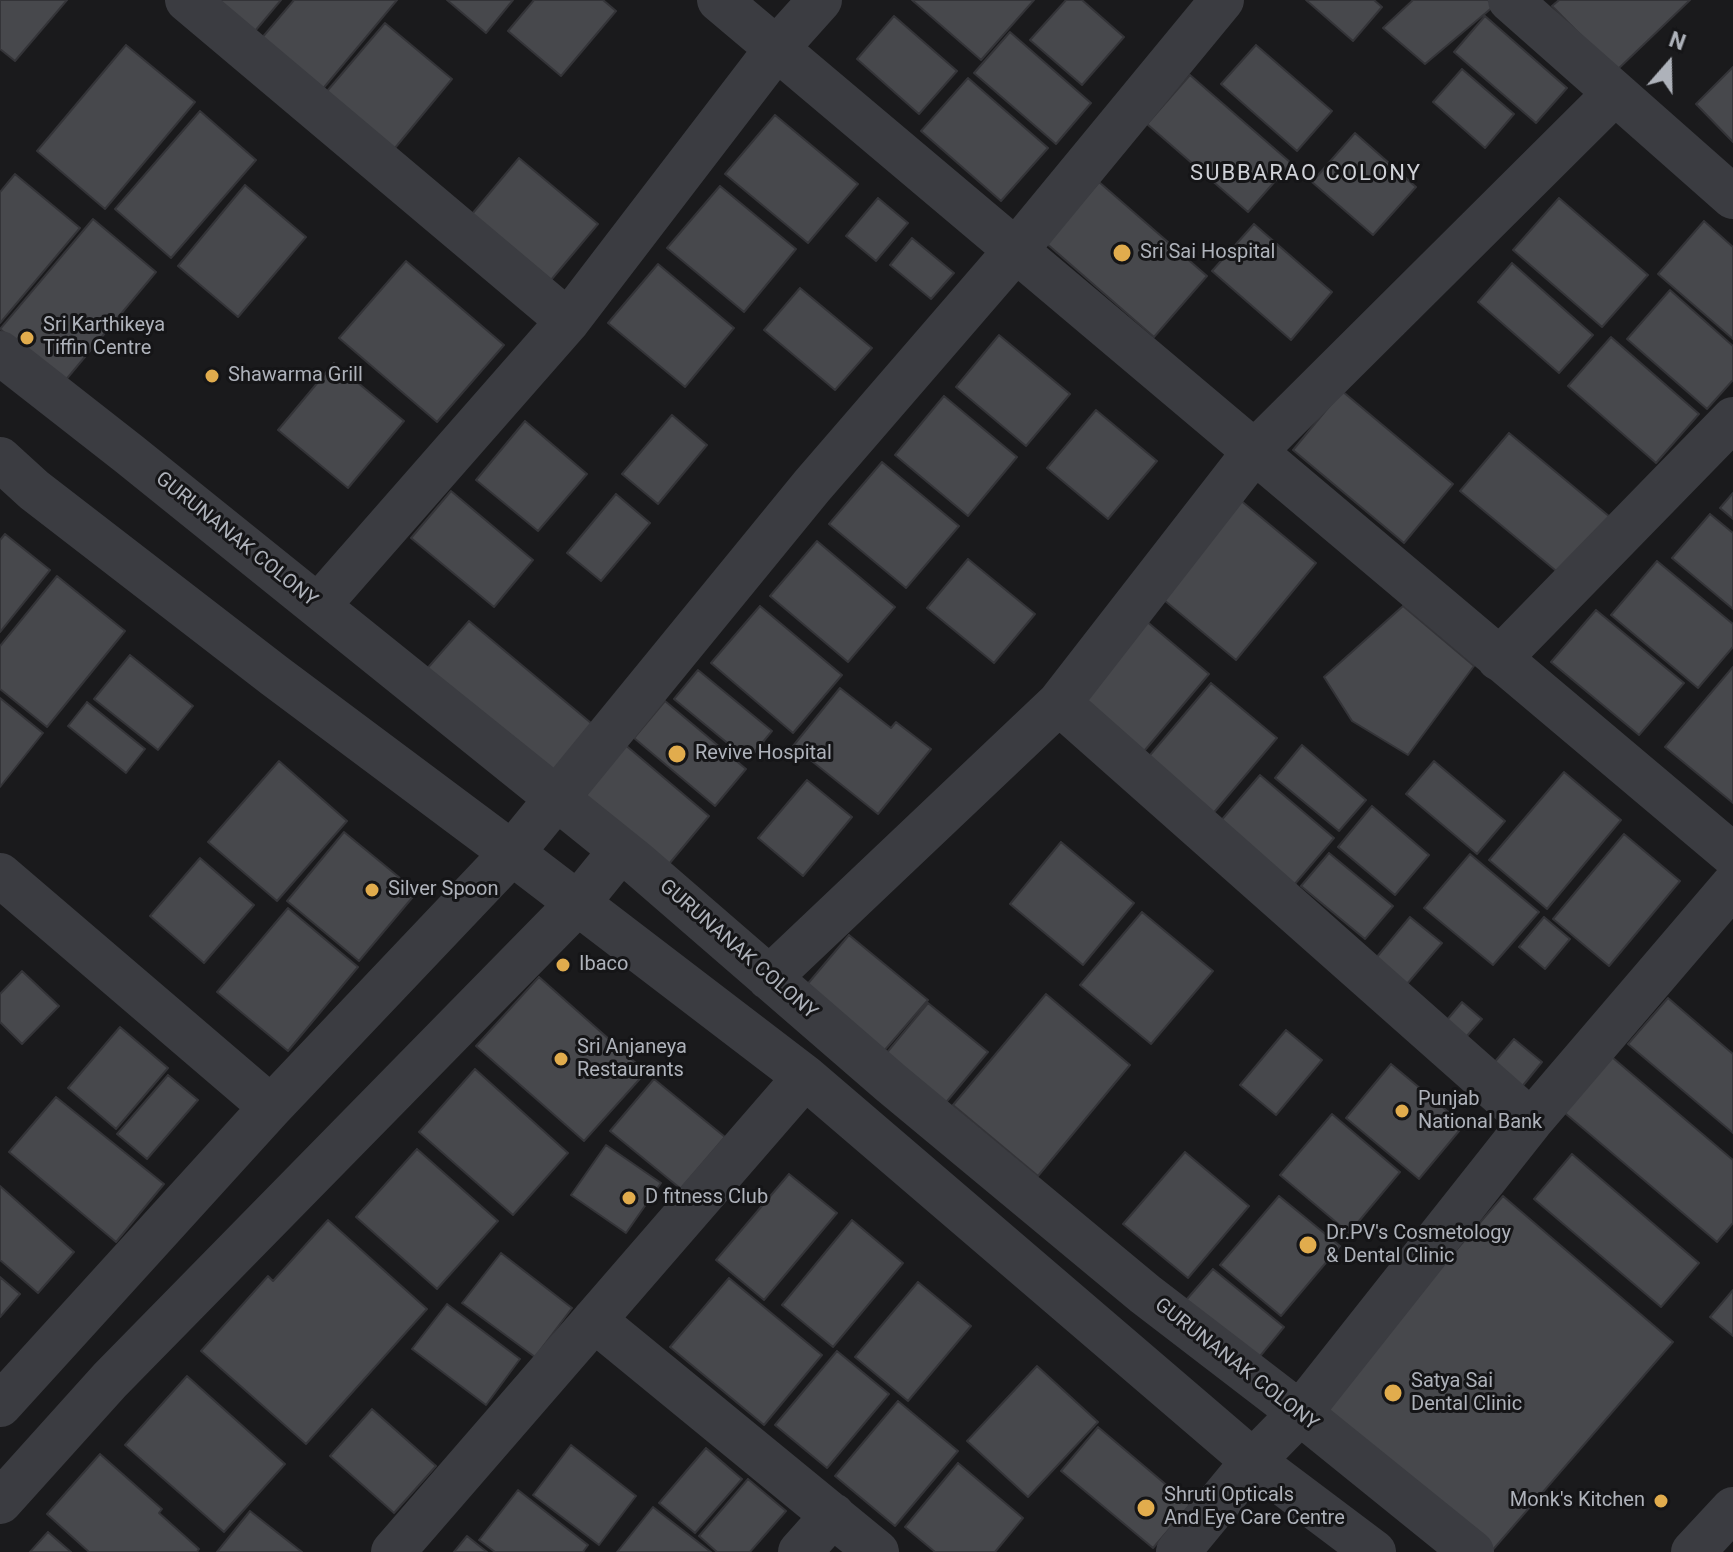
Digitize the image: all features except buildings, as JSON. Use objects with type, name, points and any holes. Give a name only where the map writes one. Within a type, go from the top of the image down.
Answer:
[{"type":"street","points":[[187,0],[568,321]]},
{"type":"street","points":[[719,0],[1733,855]]},
{"type":"street","points":[[318,606],[568,321],[777,48],[820,0]]},
{"type":"street","points":[[0,1405],[271,1107],[512,853],[559,799],[812,486],[1016,250],[1222,0]]},
{"type":"street","points":[[1510,0],[1733,197]]},
{"type":"street","points":[[769,978],[1059,703],[1254,452],[1614,94]]},
{"type":"street","name":"GURUNANAK COLONY","points":[[0,353],[559,799],[1145,1294],[1300,1413],[1472,1552]]},
{"type":"street","points":[[1499,659],[1733,419]]},
{"type":"street","points":[[0,459],[34,490],[275,676],[805,1077],[1253,1461],[1374,1552]]},
{"type":"street","points":[[1059,703],[1531,1121]]},
{"type":"street","points":[[0,1502],[110,1380],[578,903],[621,850]]},
{"type":"street","points":[[1178,1552],[1253,1461],[1300,1413],[1531,1121],[1733,885]]},
{"type":"street","points":[[9,899],[271,1107]]},
{"type":"street","points":[[393,1552],[805,1077]]},
{"type":"street","points":[[594,1320],[877,1552]]},
{"type":"street","points":[[1693,1552],[1733,1509]]},
{"type":"street","points":[[800,1552],[833,1515]]},
{"type":"place","name":"Sri Sai Hospital","points":[[1122,253]]},
{"type":"place","name":"Sri Karthikeya Tiffin Centre","points":[[27,338]]},
{"type":"place","name":"Shawarma Grill","points":[[212,376]]},
{"type":"place","name":"Revive Hospital","points":[[677,754]]},
{"type":"place","name":"Silver Spoon","points":[[372,890]]},
{"type":"place","name":"Ibaco","points":[[563,965]]},
{"type":"place","name":"Sri Anjaneya Restaurants","points":[[561,1059]]},
{"type":"place","name":"Punjab National Bank","points":[[1402,1111]]},
{"type":"place","name":"D fitness Club","points":[[629,1198]]},
{"type":"place","name":"Dr.PV's Cosmetology & Dental Clinic","points":[[1308,1245]]},
{"type":"place","name":"Satya Sai Dental Clinic","points":[[1393,1393]]},
{"type":"place","name":"Monk's Kitchen","points":[[1661,1501]]},
{"type":"place","name":"Shruti Opticals And Eye Care Centre","points":[[1146,1508]]},
{"type":"district","name":"SUBBARAO COLONY","points":[[1306,174]]}]
